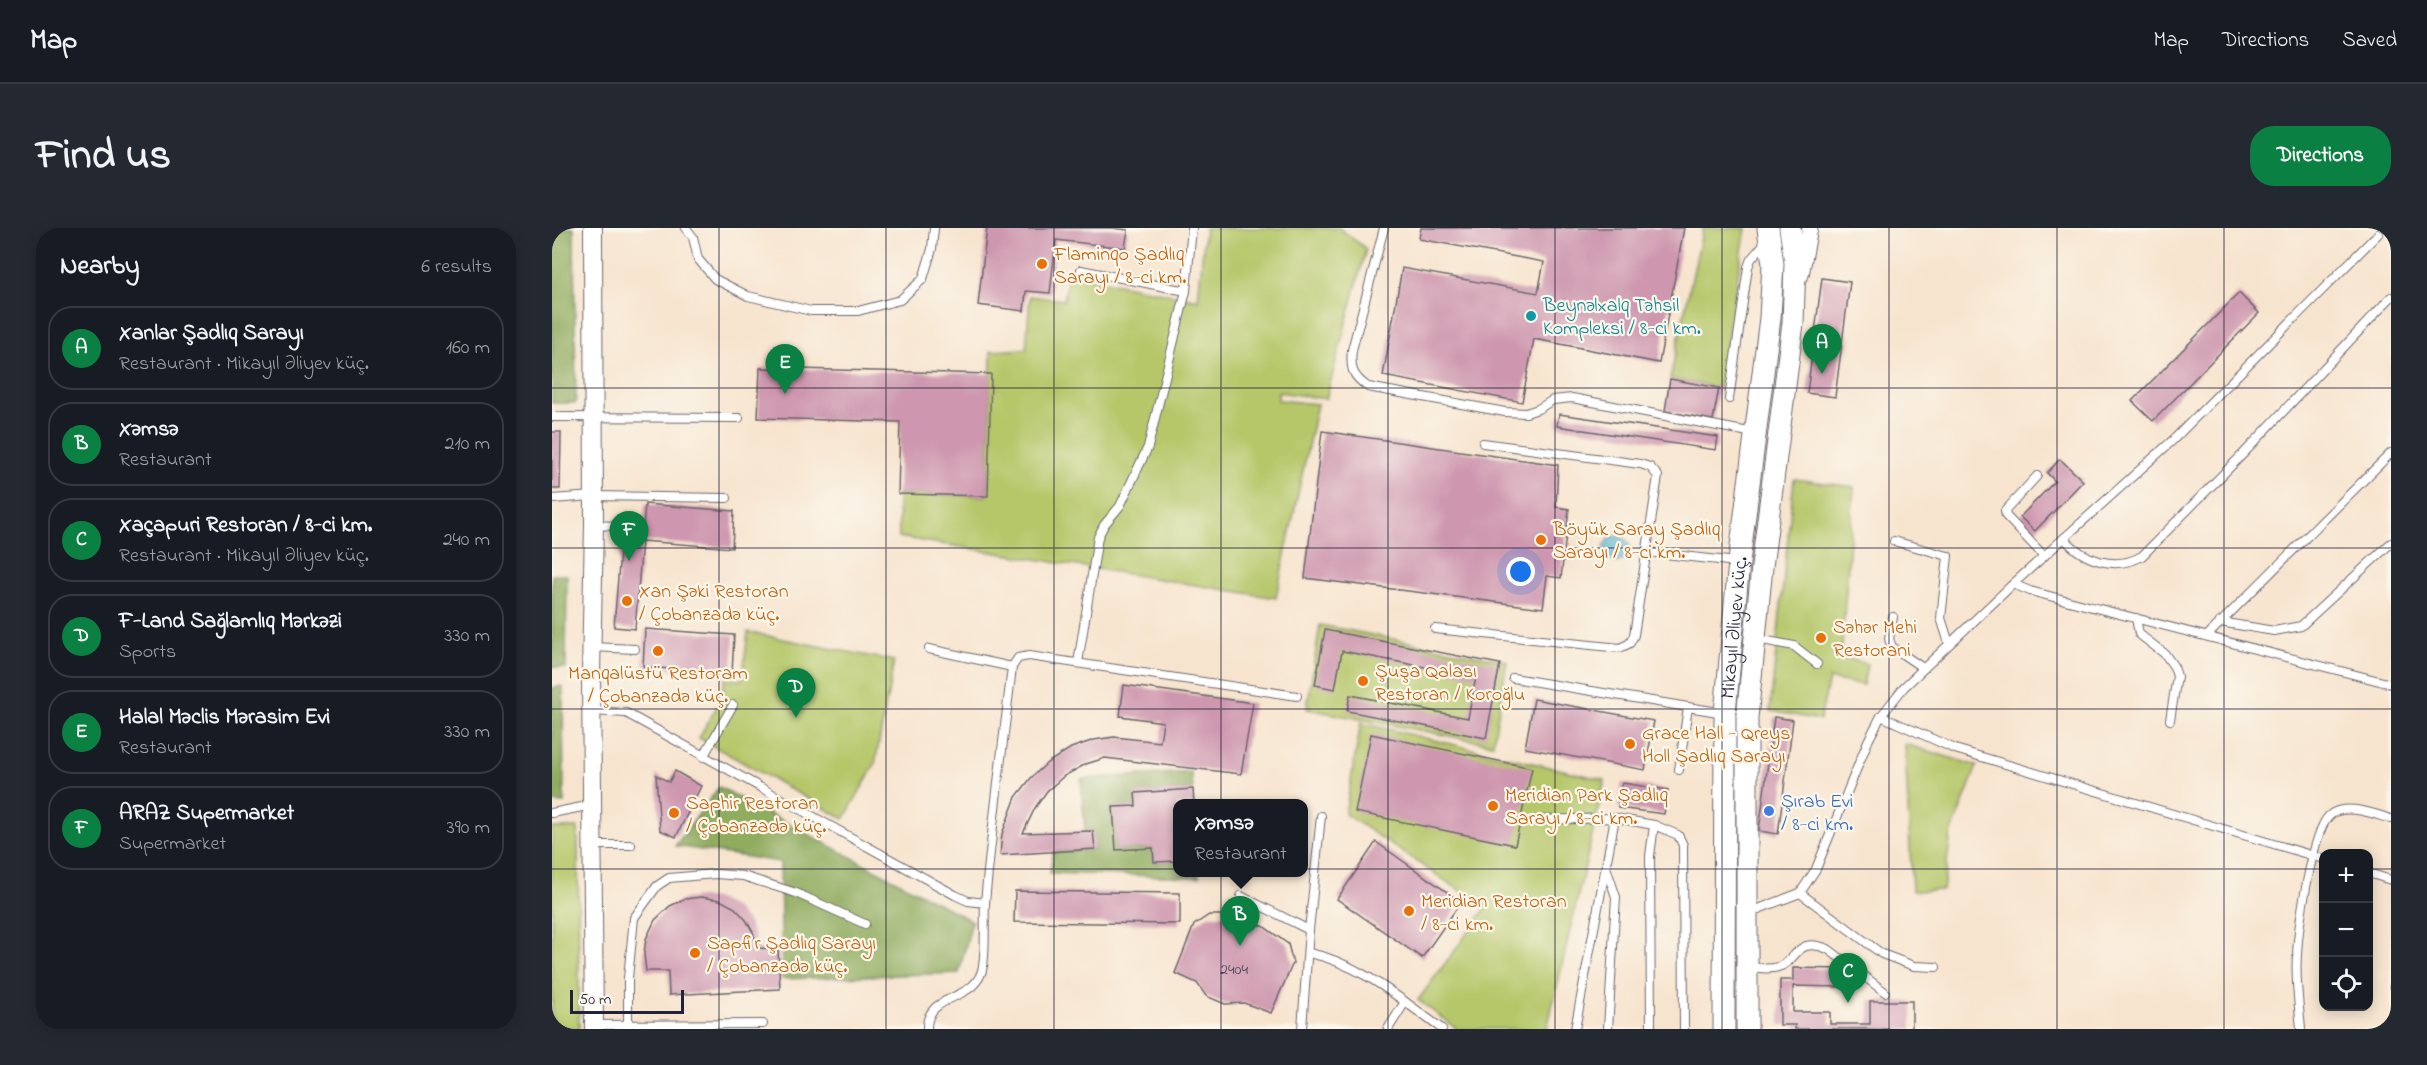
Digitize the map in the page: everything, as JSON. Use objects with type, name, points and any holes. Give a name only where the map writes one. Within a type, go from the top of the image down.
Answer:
[{"type":"main road","points":[[1747,1029],[1747,718],[1762,567],[1792,323],[1796,229]]},
{"type":"main road","name":"Mikayıl Əliyev küç.","points":[[1724,1029],[1725,713],[1739,562],[1770,318],[1773,264],[1769,232]]},
{"type":"street","points":[[593,228],[594,1027]]},
{"type":"street","points":[[1773,264],[1796,229]]},
{"type":"lane","points":[[686,228],[693,237],[698,259],[715,279],[748,296],[811,311],[858,311],[900,300],[923,279],[932,249],[934,228]]},
{"type":"lane","points":[[1078,663],[1098,537],[1104,525],[1120,506],[1148,447],[1186,291],[1192,228]]},
{"type":"lane","points":[[1384,228],[1352,350],[1350,366],[1358,381],[1368,387],[1505,412],[1526,413],[1538,410],[1553,400],[1572,398],[1755,433]]},
{"type":"lane","points":[[1729,399],[1748,267],[1769,232]]},
{"type":"lane","points":[[1746,914],[1800,892],[1816,870],[1868,741],[1881,716],[1904,687],[2013,584],[2173,440],[2378,234]]},
{"type":"lane","points":[[1081,270],[1186,291]]},
{"type":"lane","points":[[2064,538],[2084,556],[2103,562],[2125,563],[2142,556],[2245,452],[2391,297]]},
{"type":"lane","points":[[552,417],[740,418]]},
{"type":"lane","points":[[1435,629],[1620,648],[1630,643],[1634,635],[1658,476],[1650,466],[1483,443]]},
{"type":"lane","points":[[2207,636],[2391,453]]},
{"type":"lane","points":[[2037,476],[2005,511],[2006,516],[2044,556]]},
{"type":"lane","points":[[552,499],[594,496],[727,498]]},
{"type":"lane","points":[[594,525],[636,527]]},
{"type":"lane","points":[[1894,542],[1948,556],[1941,618],[1949,643]]},
{"type":"lane","points":[[2220,622],[2274,631],[2301,626],[2391,543]]},
{"type":"lane","points":[[1647,552],[1739,562]]},
{"type":"lane","points":[[2013,584],[2030,591],[2391,684]]},
{"type":"lane","points":[[1893,617],[1889,639],[1892,647],[1923,668]]},
{"type":"lane","points":[[2136,618],[2139,634],[2165,654],[2177,676],[2170,720]]},
{"type":"lane","points":[[1755,639],[1794,646],[1817,664]]},
{"type":"lane","points":[[592,647],[635,649]]},
{"type":"lane","points":[[929,649],[1012,667]]},
{"type":"lane","points":[[927,1029],[927,1019],[933,1006],[973,986],[983,969],[986,903],[1012,667],[1018,658],[1029,656],[1298,696]]},
{"type":"lane","points":[[1513,678],[1725,713]]},
{"type":"lane","points":[[704,757],[733,705]]},
{"type":"lane","points":[[1679,770],[1688,707]]},
{"type":"lane","points":[[592,711],[626,713],[955,895],[968,901],[986,903]]},
{"type":"lane","points":[[1881,716],[1955,749],[2319,858]]},
{"type":"lane","points":[[552,813],[594,805]]},
{"type":"lane","points":[[2301,1029],[2296,955],[2300,921],[2313,856],[2322,827],[2329,815],[2340,810],[2352,810],[2391,819]]},
{"type":"lane","points":[[1302,1029],[1309,930],[1321,816]]},
{"type":"lane","points":[[1575,1029],[1615,818]]},
{"type":"lane","points":[[1536,820],[1615,818],[1653,825],[1678,835],[1683,845],[1684,1029]]},
{"type":"lane","points":[[1651,1029],[1650,856],[1653,825]]},
{"type":"lane","points":[[594,845],[631,845]]},
{"type":"lane","points":[[1606,867],[1616,897],[1608,1029]]},
{"type":"lane","points":[[628,1024],[628,978],[634,918],[657,886],[669,878],[715,874],[743,876],[796,893],[865,924]]},
{"type":"lane","points":[[2373,875],[2391,880]]},
{"type":"lane","points":[[1800,892],[1882,954],[1914,966],[1935,967]]},
{"type":"lane","points":[[1241,896],[1309,930]]},
{"type":"lane","points":[[1747,967],[1776,968],[1806,945],[1817,945],[1828,949],[1885,992]]},
{"type":"lane","points":[[1309,953],[1329,957],[1349,966],[1442,1029]]},
{"type":"lane","points":[[1388,1029],[1405,1002]]},
{"type":"lane","points":[[594,1027],[628,1024],[763,1023]]},
{"type":"green space","points":[[552,228],[574,228],[576,403],[552,403]]},
{"type":"green space","points":[[1205,228],[1339,228],[1366,249],[1326,399],[1278,392],[1278,400],[1317,404],[1276,598],[899,537],[898,494],[988,496],[991,351],[1026,349],[1030,296],[1064,300],[1068,274],[1198,300]]},
{"type":"green space","points":[[1703,228],[1746,228],[1719,388],[1670,379]]},
{"type":"green space","points":[[1794,479],[1854,487],[1841,657],[1867,664],[1863,685],[1829,679],[1820,720],[1770,711]]},
{"type":"green space","points":[[552,575],[567,575],[566,668],[552,667]]},
{"type":"green space","points":[[1320,625],[1507,661],[1493,744],[1307,709]]},
{"type":"green space","points":[[748,632],[894,661],[875,764],[844,819],[699,738],[721,699],[725,679],[742,680]]},
{"type":"green space","points":[[563,686],[564,803],[552,802],[552,688]]},
{"type":"green space","points":[[1361,723],[1605,780],[1547,1029],[1457,1029],[1418,1000],[1486,908],[1345,814]]},
{"type":"green space","points":[[1905,744],[1977,766],[1951,834],[1943,890],[1912,891]]},
{"type":"green space","points":[[1191,772],[1193,789],[1136,793],[1136,806],[1113,807],[1116,850],[1153,848],[1154,862],[1173,861],[1173,876],[1050,873],[1053,852],[1095,849],[1093,831],[1085,831],[1081,779]]},
{"type":"green space","points":[[719,787],[972,921],[959,973],[782,979],[780,862],[675,846]]},
{"type":"green space","points":[[552,828],[578,828],[579,1029],[552,1029]]},
{"type":"water","points":[[1617,536],[1626,540],[1630,549],[1626,558],[1617,562],[1608,558],[1604,549],[1608,540]]},
{"type":"building","points":[[987,228],[1128,230],[1125,248],[1056,240],[1050,293],[1026,291],[1024,311],[978,305]]},
{"type":"building","name":"Beynəlxalq Təhsil Kompleksi / 8-ci km.","points":[[1421,228],[1684,228],[1659,363],[1534,339],[1522,402],[1383,376],[1402,268],[1538,293],[1544,262],[1419,239]]},
{"type":"building","points":[[1822,278],[1850,282],[1835,397],[1807,393]]},
{"type":"building","points":[[2239,293],[2259,313],[2153,421],[2132,401]]},
{"type":"building","points":[[760,368],[991,374],[988,496],[898,494],[900,422],[758,418]]},
{"type":"building","points":[[1670,379],[1719,388],[1713,420],[1665,411]]},
{"type":"building","points":[[1559,414],[1718,437],[1716,450],[1557,426]]},
{"type":"building","points":[[1322,431],[1558,465],[1556,507],[1569,509],[1561,578],[1547,576],[1543,608],[1305,578]]},
{"type":"building","points":[[552,432],[561,432],[560,489],[552,489]]},
{"type":"building","points":[[2060,459],[2083,481],[2035,531],[2020,517],[2055,481],[2047,473]]},
{"type":"building","points":[[645,504],[734,511],[732,548],[642,541]]},
{"type":"building","points":[[621,540],[642,541],[635,629],[614,627]]},
{"type":"building","points":[[645,629],[734,635],[732,673],[643,667]]},
{"type":"building","points":[[1325,630],[1500,664],[1486,738],[1347,711],[1350,695],[1468,718],[1476,677],[1342,651],[1335,689],[1315,685]]},
{"type":"building","points":[[1124,685],[1253,703],[1241,774],[1105,758],[1086,764],[1064,776],[1047,791],[1035,808],[1023,833],[1093,831],[1095,849],[1000,855],[1002,834],[1016,797],[1047,763],[1071,748],[1094,740],[1114,737],[1160,742],[1163,722],[1120,716]]},
{"type":"building","points":[[1534,699],[1654,721],[1645,770],[1525,748]]},
{"type":"building","points":[[1774,717],[1793,720],[1778,834],[1759,831]]},
{"type":"building","points":[[1371,734],[1532,768],[1515,845],[1355,812]]},
{"type":"building","points":[[675,771],[701,786],[676,837],[660,830],[656,775],[669,782]]},
{"type":"building","points":[[1622,783],[1668,790],[1664,814],[1618,808]]},
{"type":"building","points":[[1193,789],[1194,799],[1173,799],[1173,861],[1154,862],[1153,848],[1116,850],[1113,807],[1136,806],[1135,793]]},
{"type":"building","points":[[1376,842],[1461,902],[1422,958],[1337,899]]},
{"type":"building","points":[[1015,891],[1180,893],[1180,924],[1014,922]]},
{"type":"building","points":[[701,897],[720,900],[735,908],[753,932],[758,948],[778,949],[780,989],[669,995],[668,971],[646,971],[644,954],[646,939],[655,920],[670,906],[685,899]]},
{"type":"building","points":[[1209,915],[1231,915],[1263,926],[1288,944],[1293,963],[1271,1013],[1244,1003],[1225,1004],[1206,996],[1197,983],[1175,973],[1194,925]]},
{"type":"building","points":[[1793,968],[1844,969],[1844,987],[1793,986],[1793,1012],[1830,1012],[1830,1024],[1870,1024],[1870,1001],[1912,1001],[1912,1029],[1795,1029],[1795,1025],[1780,1025],[1780,980],[1793,980]]},
{"type":"place","name":"Flaminqo Şadlıq Sarayı / 8-ci km.","points":[[1042,264]]},
{"type":"place","name":"Beynəlxalq Təhsil Kompleksi / 8-ci km.","points":[[1531,316]]},
{"type":"place","name":"Xanlar Şadlıq Sarayı","points":[[1822,374]]},
{"type":"place","name":"Halal Məclis Mərasim Evi","points":[[785,394]]},
{"type":"place","name":"Böyük Saray Şadlıq Sarayı / 8-ci km.","points":[[1541,540]]},
{"type":"place","name":"ARAZ Supermarket","points":[[629,561]]},
{"type":"place","name":"Xan Şəki Restoran / Çobanzadə küç.","points":[[627,601]]},
{"type":"place","name":"Səhər Mehi Restorani","points":[[1821,638]]},
{"type":"place","name":"Manqalüstü Restoram / Çobanzadə küç.","points":[[658,651]]},
{"type":"place","name":"Şuşa Qalası Restoran / Koroğlu","points":[[1363,681]]},
{"type":"place","name":"F-Land Sağlamlıq Mərkəzi","points":[[796,718]]},
{"type":"place","name":"Grace Hall - Qreys Holl Şadlıq Sarayı","points":[[1630,744]]},
{"type":"place","name":"Meridian Park Şadlıq Sarayı / 8-ci km.","points":[[1493,806]]},
{"type":"place","name":"Şırab Evi / 8-ci km.","points":[[1769,811]]},
{"type":"place","name":"Saphir Restoran / Çobanzadə küç.","points":[[674,813]]},
{"type":"place","name":"Meridian Restoran / 8-ci km.","points":[[1409,911]]},
{"type":"place","name":"Xəmsə","points":[[1240,946]]},
{"type":"place","name":"Sapfir Şadlıq Sarayı / Çobanzadə küç.","points":[[695,953]]},
{"type":"place","name":"Xaçapuri Restoran / 8-ci km.","points":[[1848,1003]]}]
